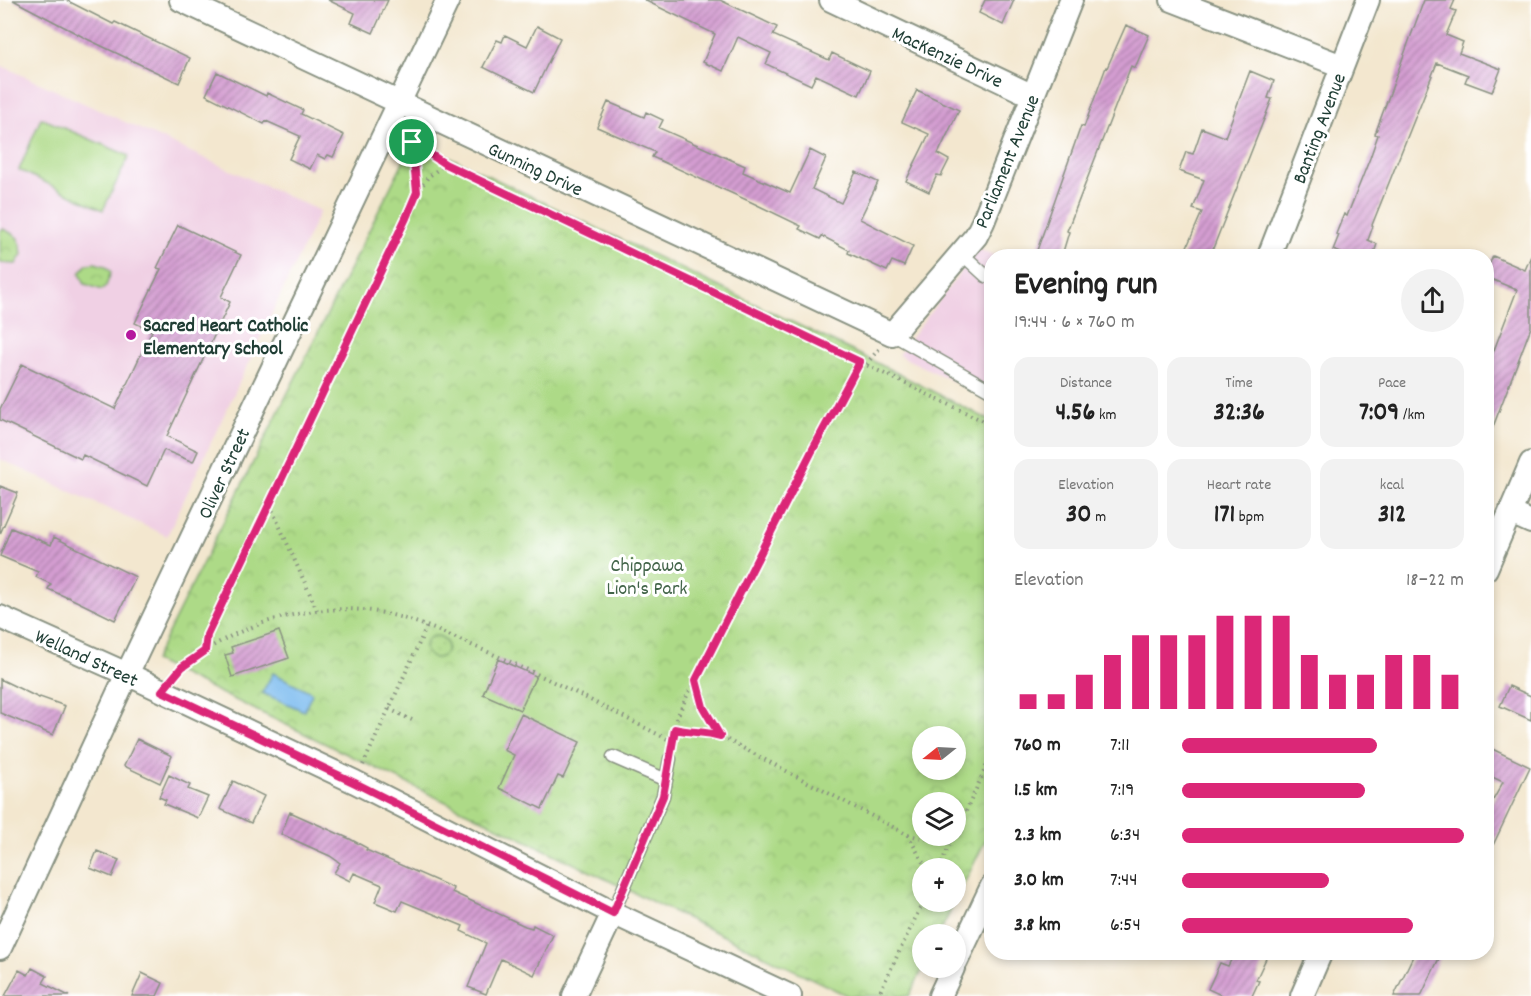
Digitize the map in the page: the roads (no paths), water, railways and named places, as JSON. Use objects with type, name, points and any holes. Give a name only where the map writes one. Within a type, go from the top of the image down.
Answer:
[{"type":"street","name":"Gunning Drive","points":[[181,0],[892,334]]},
{"type":"street","name":"Oliver Street","points":[[0,948],[127,674],[448,0]]},
{"type":"street","name":"MacKenzie Drive","points":[[831,0],[1033,96]]},
{"type":"street","name":"Parliament Avenue","points":[[892,334],[976,236],[1071,0]]},
{"type":"street","points":[[1172,0],[1341,66]]},
{"type":"street","name":"Banting Avenue","points":[[1272,249],[1368,0]]},
{"type":"street","points":[[1494,557],[1521,517],[1531,463]]},
{"type":"street","name":"Welland Street","points":[[0,617],[127,674],[355,783],[613,913],[790,996]]},
{"type":"street","points":[[966,941],[984,903]]},
{"type":"street","points":[[574,996],[613,913]]},
{"type":"street","points":[[1302,996],[1318,960]]},
{"type":"street","points":[[940,996],[948,978]]},
{"type":"lane","points":[[961,253],[984,274]]},
{"type":"lane","points":[[892,334],[984,386]]},
{"type":"lane","points":[[613,757],[666,780]]},
{"type":"lane","points":[[613,913],[663,796],[670,759]]},
{"type":"water","points":[[273,673],[311,692],[304,711],[262,693]]},
{"type":"place","name":"Sacred Heart Catholic Elementary School","points":[[131,335]]},
{"type":"park label","name":"Chippawa Lion's Park","points":[[647,576]]}]
